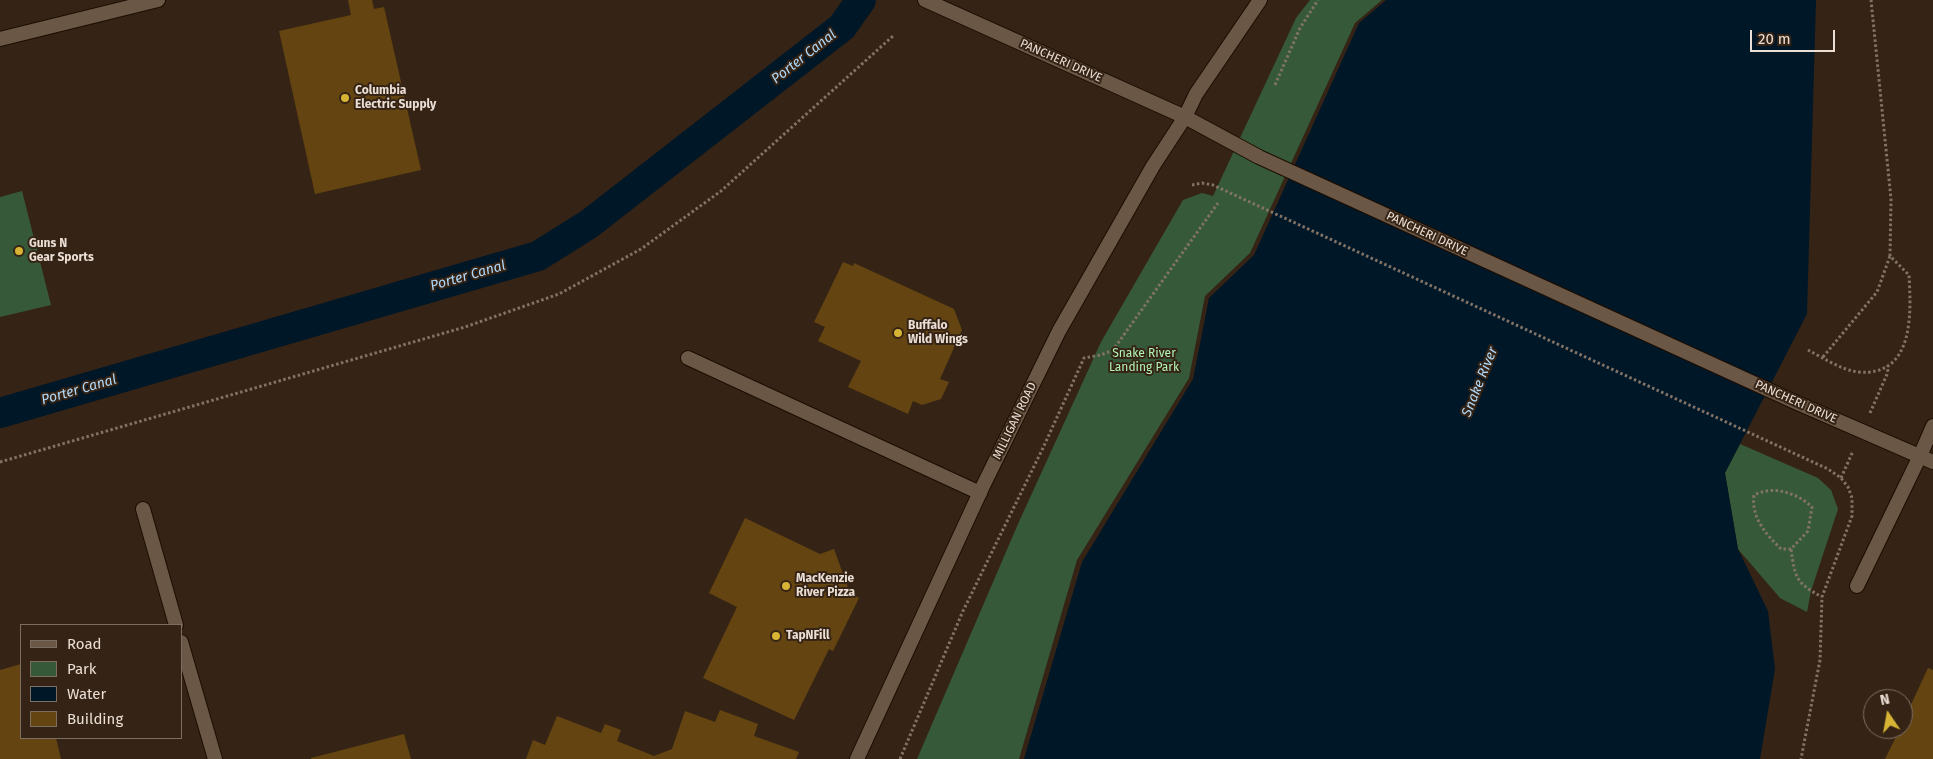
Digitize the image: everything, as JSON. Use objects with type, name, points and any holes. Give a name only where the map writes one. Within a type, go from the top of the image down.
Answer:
[{"type":"main road","points":[[0,39],[158,0]]},
{"type":"main road","name":"PANCHERI DRIVE","points":[[925,0],[1185,117],[1259,157],[1795,402],[1927,459]]},
{"type":"main road","name":"MILLIGAN ROAD","points":[[857,759],[980,493],[1059,332],[1153,166],[1185,117],[1196,94],[1260,0]]},
{"type":"main road","points":[[688,358],[980,493]]},
{"type":"main road","points":[[1857,586],[1927,459],[1933,426]]},
{"type":"main road","points":[[143,509],[176,624]]},
{"type":"main road","points":[[182,645],[215,759]]},
{"type":"path","points":[[1275,85],[1300,28],[1318,0]]},
{"type":"path","points":[[1823,358],[1877,292],[1890,256],[1891,199],[1871,0]]},
{"type":"path","points":[[0,462],[465,327],[559,294],[641,250],[721,191],[893,36]]},
{"type":"path","points":[[1192,185],[1202,183],[1214,185],[1828,469],[1841,478],[1848,487],[1852,498],[1852,516],[1822,597],[1820,660],[1800,759]]},
{"type":"path","points":[[900,759],[963,612],[1044,448],[1084,358],[1101,355],[1113,350],[1218,203]]},
{"type":"path","points":[[1808,350],[1857,372],[1877,370],[1887,366],[1897,357],[1908,337],[1909,274],[1890,256]]},
{"type":"path","points":[[1887,366],[1888,372]]},
{"type":"path","points":[[1841,478],[1846,468]]},
{"type":"path","points":[[1765,490],[1789,493],[1803,498],[1812,507],[1808,531],[1791,550],[1781,549],[1763,530],[1752,506],[1754,495],[1765,490]]},
{"type":"path","points":[[1791,550],[1796,573],[1802,586],[1822,597]]},
{"type":"green space","name":"Snake River Landing Park","points":[[1310,0],[1382,0],[1355,23],[1250,253],[1205,296],[1189,378],[1077,560],[1019,759],[917,759],[1018,524],[1101,342],[1183,200],[1202,193],[1213,196],[1296,18]]},
{"type":"green space","name":"Guns N Gear Sports","points":[[22,191],[51,305],[0,317],[0,197]]},
{"type":"green space","points":[[1740,444],[1818,478],[1831,490],[1838,509],[1811,591],[1807,612],[1780,598],[1738,549],[1725,473]]},
{"type":"water","name":"Snake River","points":[[1386,0],[1816,0],[1807,314],[1725,473],[1738,549],[1768,611],[1775,669],[1760,759],[1024,759],[1082,562],[1193,379],[1209,298],[1254,255],[1359,23]]},
{"type":"building","points":[[348,0],[372,0],[374,9],[384,7],[421,170],[315,194],[279,31],[351,15]]},
{"type":"building","points":[[843,262],[853,266],[854,263],[954,309],[962,330],[940,379],[949,382],[941,399],[922,405],[913,401],[908,414],[848,387],[861,361],[818,341],[825,327],[814,322]]},
{"type":"building","points":[[745,518],[820,554],[834,549],[850,593],[859,598],[833,651],[829,649],[794,720],[703,678],[737,607],[709,593]]},
{"type":"building","points":[[20,664],[20,739],[56,739],[61,759],[0,759],[0,670]]},
{"type":"building","points":[[1928,668],[1933,670],[1933,759],[1885,759],[1895,739],[1913,739],[1913,700]]},
{"type":"building","points":[[720,710],[758,724],[754,736],[799,752],[796,759],[526,759],[533,740],[545,745],[557,716],[601,733],[605,724],[621,730],[617,741],[654,756],[672,749],[685,711],[715,722]]},
{"type":"building","points":[[404,734],[411,759],[311,759],[311,758]]},
{"type":"waterway","name":"Porter Canal","points":[[0,413],[538,256],[589,224],[842,27],[861,0]]},
{"type":"place","name":"Columbia Electric Supply","points":[[345,98]]},
{"type":"place","name":"Guns N Gear Sports","points":[[19,251]]},
{"type":"place","name":"Buffalo Wild Wings","points":[[898,333]]},
{"type":"place","name":"MacKenzie River Pizza","points":[[786,586]]},
{"type":"place","name":"TapNFill","points":[[776,636]]}]
